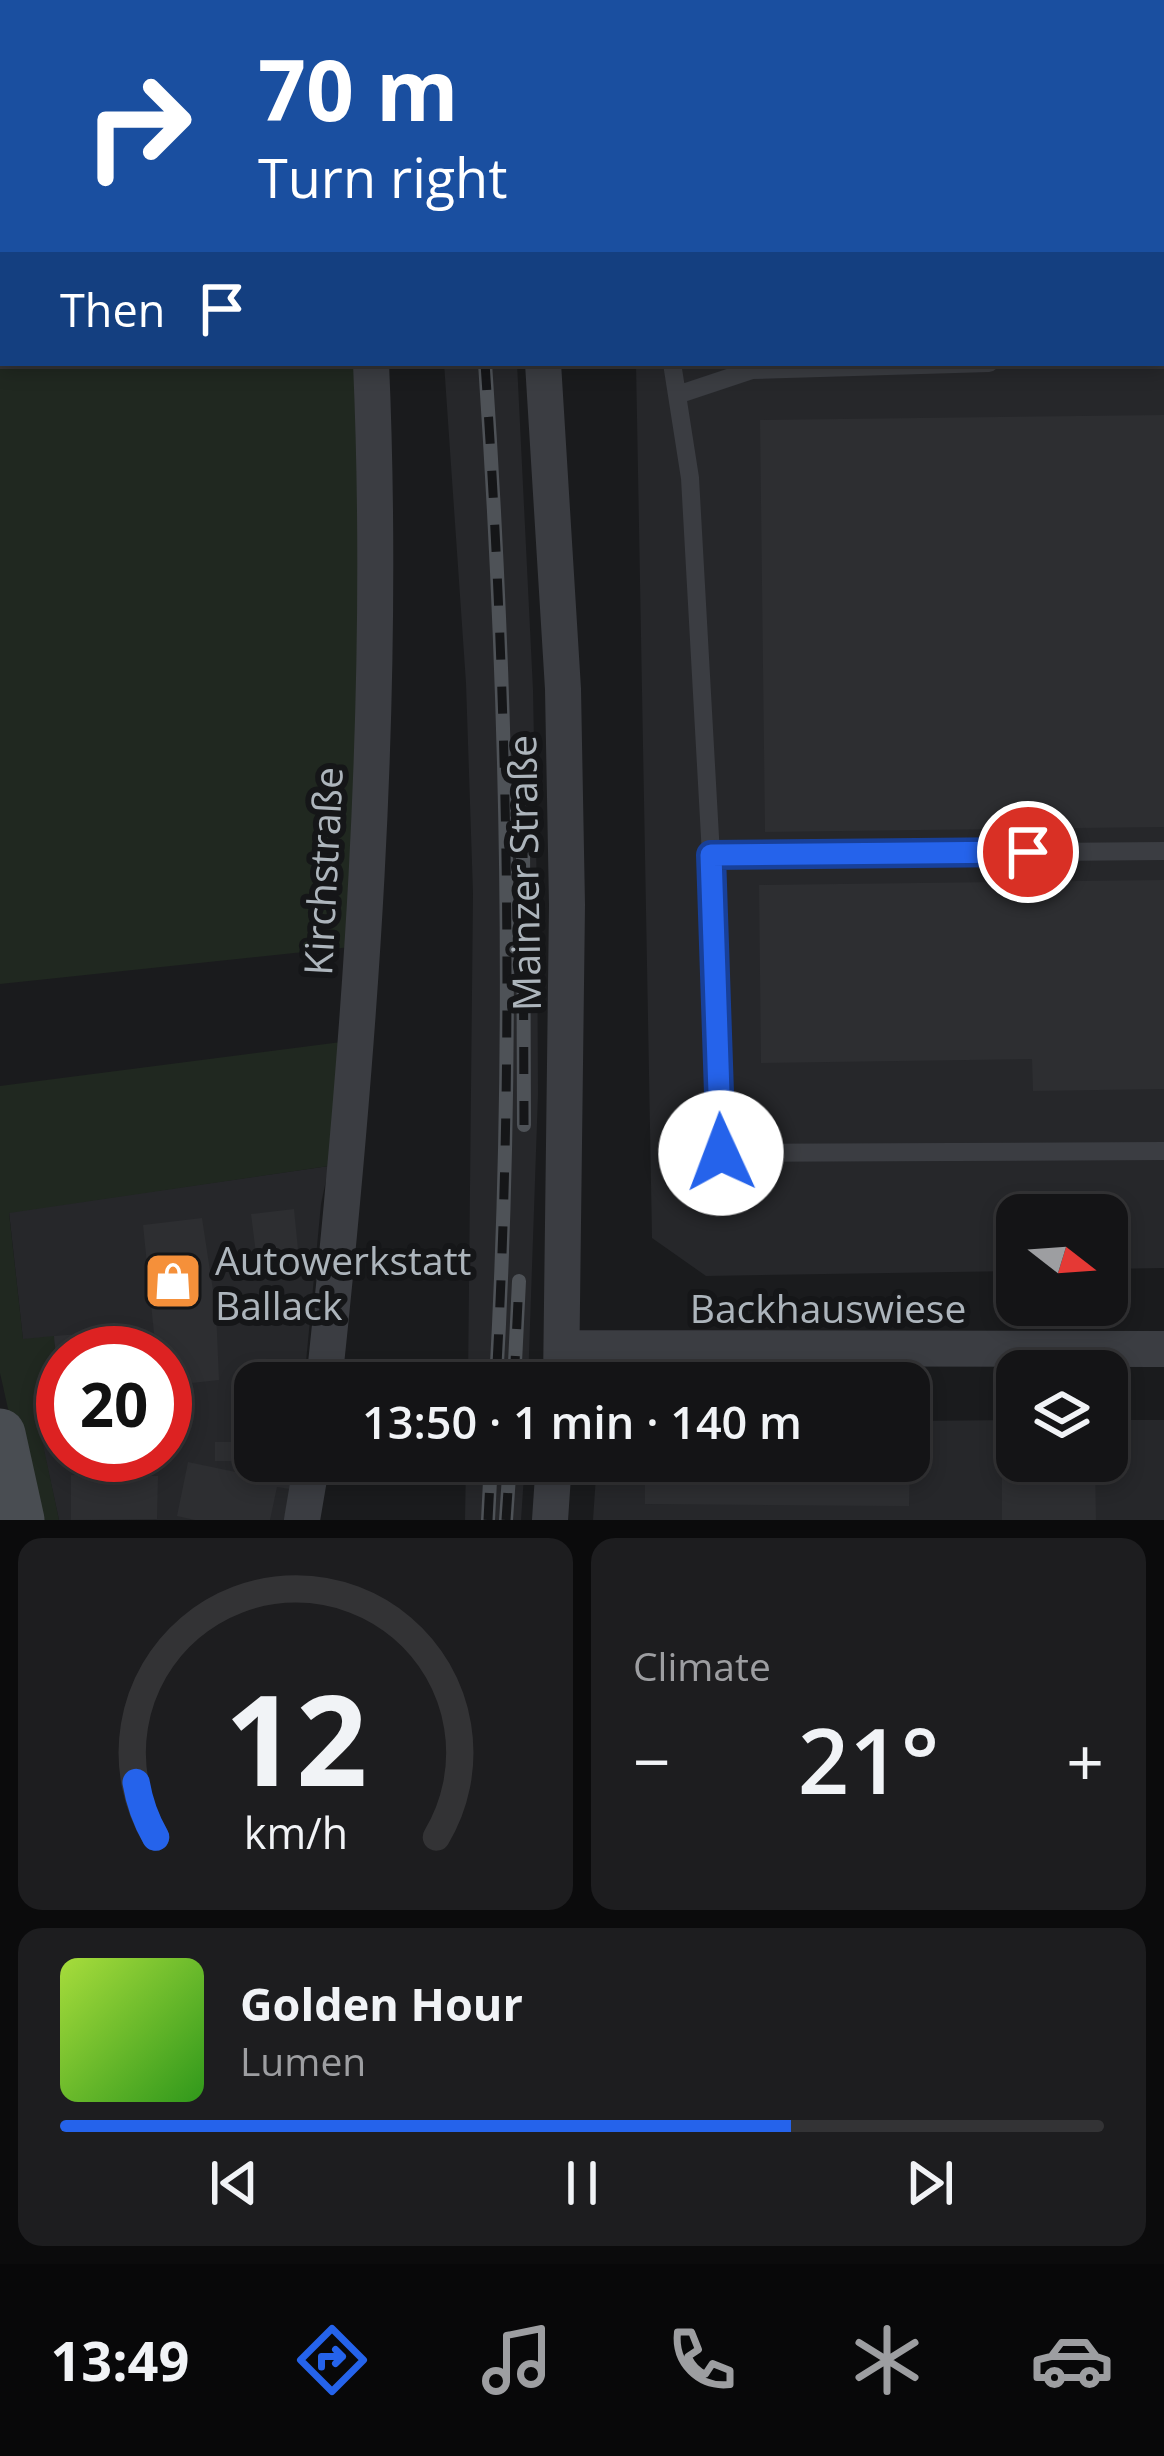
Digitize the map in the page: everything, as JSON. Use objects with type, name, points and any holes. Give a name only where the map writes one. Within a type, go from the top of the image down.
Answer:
[{"type":"main road","points":[[0,1434],[19,1520]]},
{"type":"street","name":"Kirchstraße","points":[[326,1362],[345,1179],[374,712],[376,471],[371,366]]},
{"type":"street","name":"Mainzer Straße","points":[[543,366],[564,737],[562,1362]]},
{"type":"street","name":"Backhauswiese","points":[[704,1362],[1164,1349]]},
{"type":"street","points":[[302,1520],[308,1482]]},
{"type":"street","points":[[550,1520],[553,1482]]},
{"type":"lane","points":[[672,366],[690,478],[711,855],[721,1153],[1164,1151]]},
{"type":"lane","points":[[677,395],[752,370],[887,366]]},
{"type":"lane","points":[[711,855],[1164,851]]},
{"type":"shaded area","points":[[0,366],[357,366],[366,479],[351,947],[0,984]]},
{"type":"shaded area","points":[[444,366],[517,366],[533,690],[537,896],[538,1094],[529,1362],[468,1362],[473,893],[466,683]]},
{"type":"shaded area","points":[[636,366],[1164,366],[1164,1268],[1128,1269],[1128,1194],[996,1194],[996,1271],[706,1276],[652,1238]]},
{"type":"shaded area","points":[[349,1041],[329,1166],[9,1213],[23,1339],[36,1338],[36,1482],[51,1482],[59,1520],[33,1520],[0,1373],[0,1086]]},
{"type":"shaded area","points":[[329,1166],[306,1362],[234,1362],[234,1482],[292,1482],[284,1520],[59,1520],[51,1482],[192,1482],[192,1326],[36,1326],[36,1339],[23,1340],[9,1212]]},
{"type":"shaded area","points":[[996,1420],[996,1482],[1128,1482],[1128,1420],[1164,1420],[1164,1520],[593,1520],[596,1482],[930,1482],[930,1421]]},
{"type":"shaded area","points":[[466,1482],[524,1482],[521,1520],[465,1520]]},
{"type":"building","points":[[1164,415],[1164,827],[765,832],[760,420]]},
{"type":"building","points":[[1164,880],[1164,1089],[1033,1091],[1032,1059],[761,1063],[759,885]]},
{"type":"building","points":[[294,1209],[298,1249],[256,1254],[251,1214]]},
{"type":"building","points":[[202,1218],[216,1310],[219,1380],[192,1383],[192,1326],[153,1326],[143,1225]]},
{"type":"building","points":[[215,1442],[234,1442],[234,1461],[215,1461]]},
{"type":"building","points":[[192,1463],[234,1472],[234,1482],[292,1482],[290,1489],[277,1487],[270,1520],[177,1516],[184,1482],[192,1482]]},
{"type":"building","points":[[71,1482],[158,1482],[157,1519],[71,1520]]},
{"type":"building","points":[[645,1482],[910,1482],[909,1506],[645,1504]]},
{"type":"building","points":[[1002,1482],[1095,1482],[1096,1520],[1002,1520]]},
{"type":"railway","points":[[485,366],[506,873],[506,1128],[497,1362]]},
{"type":"railway","points":[[523,831],[524,1125]]},
{"type":"railway","points":[[515,1362],[519,1281]]},
{"type":"railway","points":[[488,1520],[490,1482]]},
{"type":"railway","points":[[506,1520],[509,1482]]},
{"type":"place","name":"Autowerkstatt Ballack","points":[[173,1281]]},
{"type":"route","points":[[721,1153],[711,855],[1028,852]]}]
